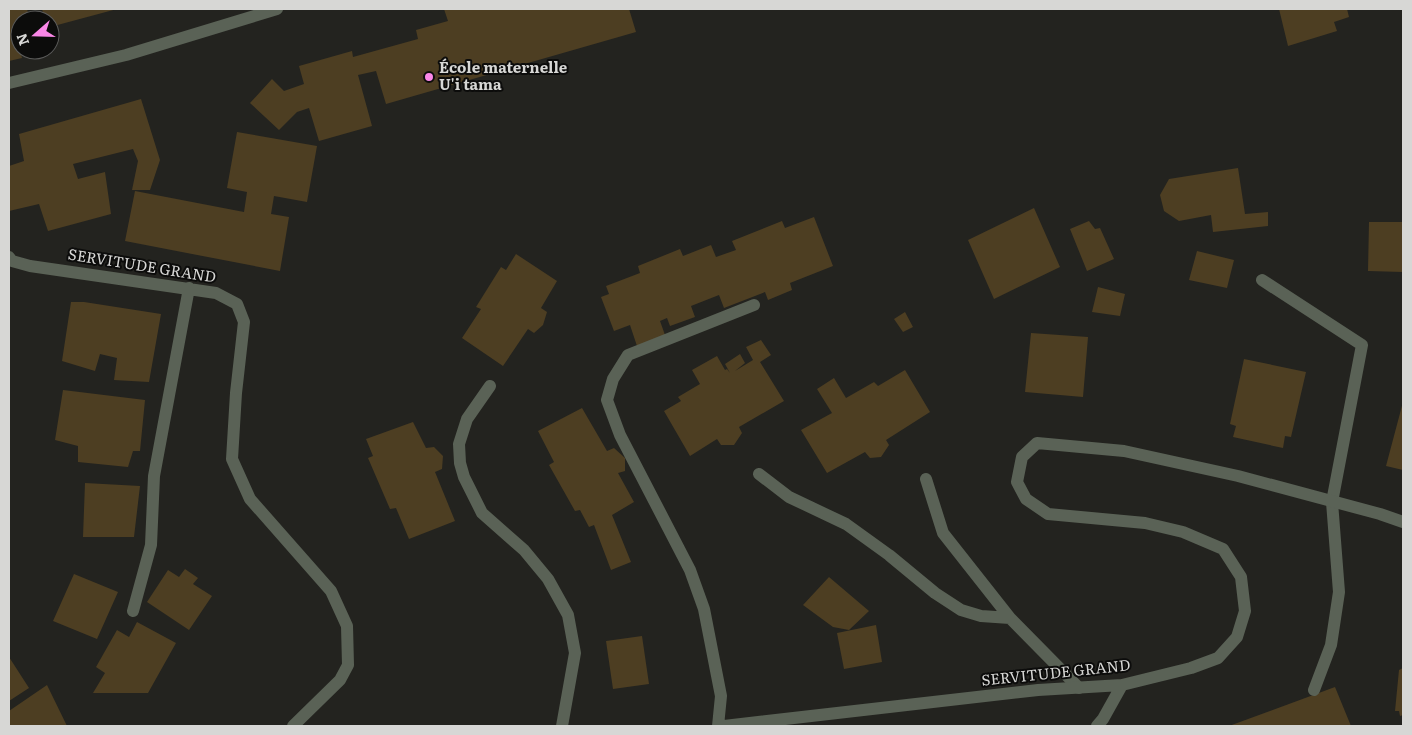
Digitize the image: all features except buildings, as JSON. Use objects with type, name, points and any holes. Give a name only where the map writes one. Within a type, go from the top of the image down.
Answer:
[{"type":"street","points":[[9,83],[126,55],[277,9]]},
{"type":"street","name":"SERVITUDE GRAND","points":[[9,258],[12,261],[30,266],[216,292],[237,304],[244,322],[236,393],[232,459],[250,499],[331,591],[347,626],[348,665],[340,680],[293,726]]},
{"type":"street","points":[[1262,280],[1362,345],[1332,502],[1339,592],[1331,645],[1314,690]]},
{"type":"street","points":[[134,611],[151,545],[154,476],[189,288]]},
{"type":"street","points":[[718,726],[721,696],[704,609],[690,570],[620,435],[607,400],[613,379],[628,355],[754,305]]},
{"type":"street","points":[[490,386],[467,419],[459,444],[460,463],[464,477],[482,513],[524,550],[548,579],[568,615],[575,653],[562,726]]},
{"type":"street","name":"SERVITUDE GRAND","points":[[724,726],[1038,690],[1122,685],[1190,668],[1218,658],[1237,637],[1245,611],[1241,576],[1222,549],[1183,532],[1145,523],[1048,514],[1026,499],[1017,482],[1022,457],[1038,443],[1124,451],[1238,476],[1380,514],[1403,522]]},
{"type":"street","points":[[759,474],[790,498],[846,524],[889,555],[935,593],[961,610],[981,616],[1010,618]]},
{"type":"street","points":[[926,479],[943,533],[1010,618],[1079,688]]},
{"type":"street","points":[[1097,726],[1103,720],[1122,685]]},
{"type":"place","name":"École maternelle U'i tama","points":[[429,77]]}]
